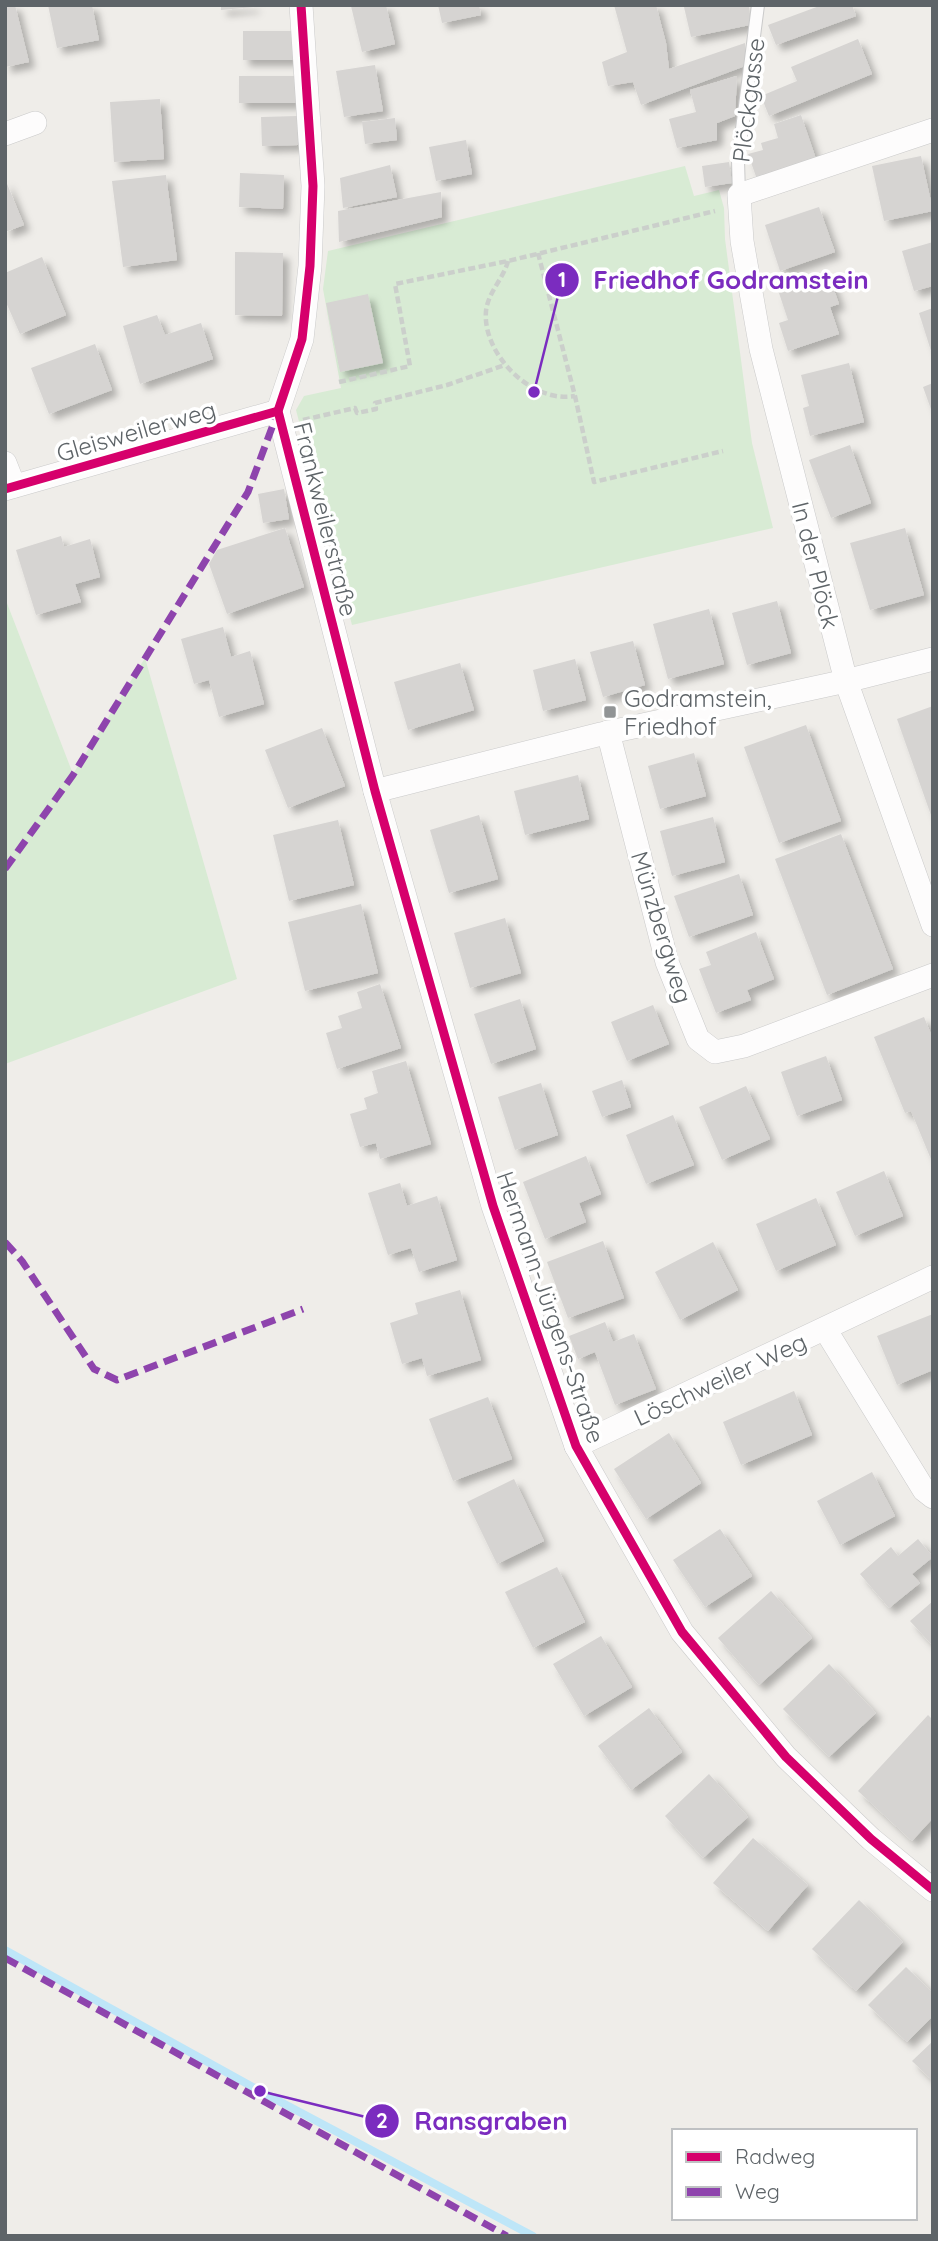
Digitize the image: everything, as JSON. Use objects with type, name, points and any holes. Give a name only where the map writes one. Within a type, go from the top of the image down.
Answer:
[{"type":"street","name":"Frankweilerstraße","points":[[301,5],[313,186],[310,266],[302,339],[278,411],[375,791]]},
{"type":"street","points":[[5,134],[35,124]]},
{"type":"street","points":[[732,202],[933,130]]},
{"type":"street","name":"In der Plöck","points":[[732,202],[742,241],[761,349],[846,681],[933,925]]},
{"type":"street","name":"Gleisweilerweg","points":[[10,487],[278,411]]},
{"type":"street","points":[[5,463],[10,487]]},
{"type":"street","points":[[375,791],[608,732],[846,681],[933,659]]},
{"type":"street","name":"Münzbergweg","points":[[608,732],[667,962],[698,1039],[715,1052],[744,1046],[933,975]]},
{"type":"street","name":"Hermann-Jürgens-Straße","points":[[375,791],[494,1206],[576,1446],[682,1632],[786,1758],[871,1839],[933,1890]]},
{"type":"street","name":"Löschweiler Weg","points":[[576,1446],[933,1277]]},
{"type":"street","name":"Löschweiler Weg","points":[[825,1329],[925,1490],[933,1497]]},
{"type":"lane","name":"Plöckgasse","points":[[732,202],[758,5]]},
{"type":"path","points":[[339,382],[410,366],[395,284],[508,261],[732,202]]},
{"type":"path","points":[[538,253],[594,482],[723,451]]},
{"type":"path","points":[[508,261],[486,311],[491,340],[505,365],[523,381],[543,394],[564,398],[575,396]]},
{"type":"path","points":[[299,421],[355,408],[357,414],[376,409],[375,403],[447,385],[505,365]]},
{"type":"green space","points":[[685,166],[694,196],[719,190],[724,208],[725,239],[752,443],[773,528],[352,625],[296,410],[304,396],[341,388],[323,289],[328,251]]},
{"type":"green space","points":[[5,598],[73,774],[145,658],[237,979],[5,1064]]},
{"type":"building","points":[[5,5],[15,5],[29,62],[5,67]]},
{"type":"building","points":[[48,5],[92,5],[99,40],[57,48]]},
{"type":"building","points":[[221,5],[254,5],[254,7],[221,10]]},
{"type":"building","points":[[386,5],[395,44],[362,52],[351,6]]},
{"type":"building","points":[[438,5],[479,5],[481,15],[442,23]]},
{"type":"building","points":[[614,5],[656,5],[666,43],[669,69],[745,43],[745,66],[641,105],[633,82],[608,86],[602,62],[627,52]]},
{"type":"building","points":[[749,5],[750,25],[691,37],[684,7]]},
{"type":"building","points":[[822,5],[852,5],[856,16],[776,45],[768,25]]},
{"type":"building","points":[[243,31],[294,31],[294,60],[243,60]]},
{"type":"building","points":[[858,39],[872,74],[769,116],[761,96],[797,81],[791,67]]},
{"type":"building","points":[[375,65],[383,111],[344,117],[336,71]]},
{"type":"building","points":[[239,76],[294,76],[296,103],[239,103]]},
{"type":"building","points":[[737,76],[735,116],[717,123],[717,140],[677,148],[669,119],[696,112],[690,90]]},
{"type":"building","points":[[160,99],[164,159],[114,162],[110,102]]},
{"type":"building","points":[[801,115],[817,162],[758,182],[748,154],[763,150],[761,143],[778,138],[774,124]]},
{"type":"building","points":[[297,116],[298,145],[262,146],[261,117]]},
{"type":"building","points":[[395,118],[397,140],[365,144],[362,122]]},
{"type":"building","points":[[466,140],[472,174],[436,181],[429,147]]},
{"type":"building","points":[[921,156],[933,211],[884,221],[872,166]]},
{"type":"building","points":[[729,162],[732,183],[705,187],[702,166]]},
{"type":"building","points":[[390,165],[397,197],[343,208],[340,178]]},
{"type":"building","points":[[240,173],[284,175],[283,209],[239,207]]},
{"type":"building","points":[[166,175],[177,260],[123,267],[112,181]]},
{"type":"building","points":[[5,179],[24,225],[5,232]]},
{"type":"building","points":[[441,192],[442,217],[339,242],[338,211]]},
{"type":"building","points":[[819,207],[835,252],[780,271],[765,225]]},
{"type":"building","points":[[933,242],[933,286],[914,291],[902,251]]},
{"type":"building","points":[[235,252],[283,253],[282,316],[235,315]]},
{"type":"building","points":[[42,257],[66,315],[20,334],[5,300],[5,273]]},
{"type":"building","points":[[829,276],[839,304],[830,307],[839,334],[788,351],[779,323],[788,320],[779,293]]},
{"type":"building","points":[[368,294],[383,363],[340,372],[326,303]]},
{"type":"building","points":[[933,308],[933,354],[932,354],[919,313]]},
{"type":"building","points":[[157,315],[165,335],[201,323],[213,359],[140,384],[123,326]]},
{"type":"building","points":[[95,344],[112,390],[49,414],[31,368]]},
{"type":"building","points":[[849,363],[864,422],[810,436],[803,408],[809,406],[801,375]]},
{"type":"building","points":[[933,383],[933,412],[932,412],[923,387]]},
{"type":"building","points":[[850,445],[871,503],[831,518],[809,460]]},
{"type":"building","points":[[284,489],[289,519],[263,523],[258,494]]},
{"type":"building","points":[[285,528],[304,587],[227,614],[209,564],[217,550]]},
{"type":"building","points":[[905,528],[924,595],[870,610],[850,543]]},
{"type":"building","points":[[61,536],[64,547],[90,539],[100,577],[75,584],[81,602],[36,615],[16,550]]},
{"type":"building","points":[[777,601],[791,653],[747,665],[732,613]]},
{"type":"building","points":[[709,609],[724,664],[668,679],[653,624]]},
{"type":"building","points":[[223,627],[231,657],[250,651],[264,704],[219,717],[209,680],[194,684],[181,639]]},
{"type":"building","points":[[633,641],[645,685],[603,697],[590,652]]},
{"type":"building","points":[[575,659],[586,700],[543,711],[533,670]]},
{"type":"building","points":[[460,663],[474,710],[408,730],[394,682]]},
{"type":"building","points":[[933,706],[933,818],[932,818],[897,719]]},
{"type":"building","points":[[806,725],[841,821],[779,843],[744,747]]},
{"type":"building","points":[[322,728],[345,786],[288,808],[265,750]]},
{"type":"building","points":[[694,753],[706,796],[660,809],[648,766]]},
{"type":"building","points":[[578,775],[589,819],[525,835],[514,791]]},
{"type":"building","points":[[479,815],[498,879],[449,893],[430,830]]},
{"type":"building","points":[[713,817],[725,862],[672,876],[660,831]]},
{"type":"building","points":[[338,820],[354,885],[289,901],[273,835]]},
{"type":"building","points":[[841,834],[893,969],[827,995],[775,859]]},
{"type":"building","points":[[739,874],[753,915],[689,937],[674,896]]},
{"type":"building","points":[[361,904],[378,973],[305,991],[288,922]]},
{"type":"building","points":[[505,918],[521,973],[470,988],[454,933]]},
{"type":"building","points":[[756,932],[774,979],[747,990],[751,1000],[716,1013],[699,969],[711,965],[706,952]]},
{"type":"building","points":[[380,984],[401,1048],[337,1069],[326,1033],[342,1028],[338,1016],[362,1008],[357,992]]},
{"type":"building","points":[[520,999],[536,1049],[491,1064],[474,1014]]},
{"type":"building","points":[[653,1005],[669,1044],[627,1061],[611,1022]]},
{"type":"building","points":[[924,1017],[933,1039],[933,1164],[911,1111],[905,1113],[874,1037]]},
{"type":"building","points":[[826,1056],[842,1100],[797,1116],[781,1072]]},
{"type":"building","points":[[406,1061],[431,1144],[380,1159],[376,1143],[360,1147],[350,1114],[367,1109],[364,1098],[378,1093],[372,1071]]},
{"type":"building","points":[[622,1080],[631,1107],[602,1117],[592,1091]]},
{"type":"building","points":[[541,1083],[558,1135],[515,1150],[498,1097]]},
{"type":"building","points":[[746,1086],[770,1139],[722,1160],[699,1107]]},
{"type":"building","points":[[673,1115],[694,1165],[646,1184],[626,1135]]},
{"type":"building","points":[[586,1156],[601,1194],[579,1203],[586,1222],[545,1239],[523,1182]]},
{"type":"building","points":[[884,1171],[903,1216],[855,1236],[836,1192]]},
{"type":"building","points":[[400,1183],[407,1206],[437,1196],[457,1260],[419,1272],[411,1248],[388,1255],[368,1193]]},
{"type":"building","points":[[816,1198],[836,1245],[776,1271],[756,1224]]},
{"type":"building","points":[[603,1241],[624,1298],[568,1318],[547,1262]]},
{"type":"building","points":[[713,1242],[738,1290],[680,1320],[655,1272]]},
{"type":"building","points":[[460,1290],[481,1360],[427,1376],[422,1358],[402,1364],[390,1323],[418,1314],[415,1303]]},
{"type":"building","points":[[933,1314],[933,1370],[897,1385],[877,1336]]},
{"type":"building","points":[[605,1322],[613,1342],[634,1334],[656,1389],[615,1405],[595,1352],[578,1359],[569,1336]]},
{"type":"building","points":[[794,1391],[812,1435],[741,1465],[723,1422]]},
{"type":"building","points":[[488,1397],[512,1459],[453,1481],[429,1419]]},
{"type":"building","points":[[669,1433],[701,1483],[646,1519],[614,1469]]},
{"type":"building","points":[[872,1472],[895,1516],[840,1545],[817,1501]]},
{"type":"building","points":[[514,1479],[544,1541],[497,1564],[467,1502]]},
{"type":"building","points":[[720,1529],[752,1576],[705,1607],[673,1560]]},
{"type":"building","points":[[918,1539],[933,1557],[912,1574],[920,1583],[889,1608],[860,1574],[891,1547],[898,1556]]},
{"type":"building","points":[[557,1567],[585,1622],[533,1648],[505,1592]]},
{"type":"building","points":[[771,1591],[812,1638],[759,1685],[718,1638]]},
{"type":"building","points":[[933,1601],[933,1646],[910,1621]]},
{"type":"building","points":[[601,1636],[632,1687],[584,1716],[553,1664]]},
{"type":"building","points":[[829,1664],[876,1713],[829,1757],[783,1709]]},
{"type":"building","points":[[649,1708],[682,1752],[631,1790],[598,1746]]},
{"type":"building","points":[[928,1715],[933,1720],[933,1818],[912,1841],[858,1791]]},
{"type":"building","points":[[709,1774],[748,1817],[703,1858],[665,1816]]},
{"type":"building","points":[[753,1838],[808,1885],[768,1931],[713,1883]]},
{"type":"building","points":[[859,1900],[903,1942],[856,1991],[812,1949]]},
{"type":"building","points":[[906,1967],[933,1993],[933,2016],[907,2042],[868,2005]]},
{"type":"building","points":[[933,2041],[933,2081],[912,2061]]},
{"type":"waterway","points":[[5,1950],[260,2091],[533,2236]]},
{"type":"marked path","points":[[5,869],[73,775],[248,492],[277,414]]},
{"type":"marked path","points":[[5,1242],[22,1261],[94,1369],[117,1380],[303,1309]]},
{"type":"marked path","points":[[5,1958],[507,2236]]},
{"type":"cycle path","points":[[301,5],[313,186],[310,266],[302,339],[278,411],[375,791],[493,1206],[576,1446],[682,1632],[786,1757],[871,1839],[933,1890]]},
{"type":"cycle path","points":[[5,489],[278,411]]},
{"type":"place","name":"Friedhof Godramstein","points":[[534,392]]},
{"type":"place","name":"Godramstein, Friedhof","points":[[610,712]]},
{"type":"place","name":"Ransgraben","points":[[260,2091]]}]
